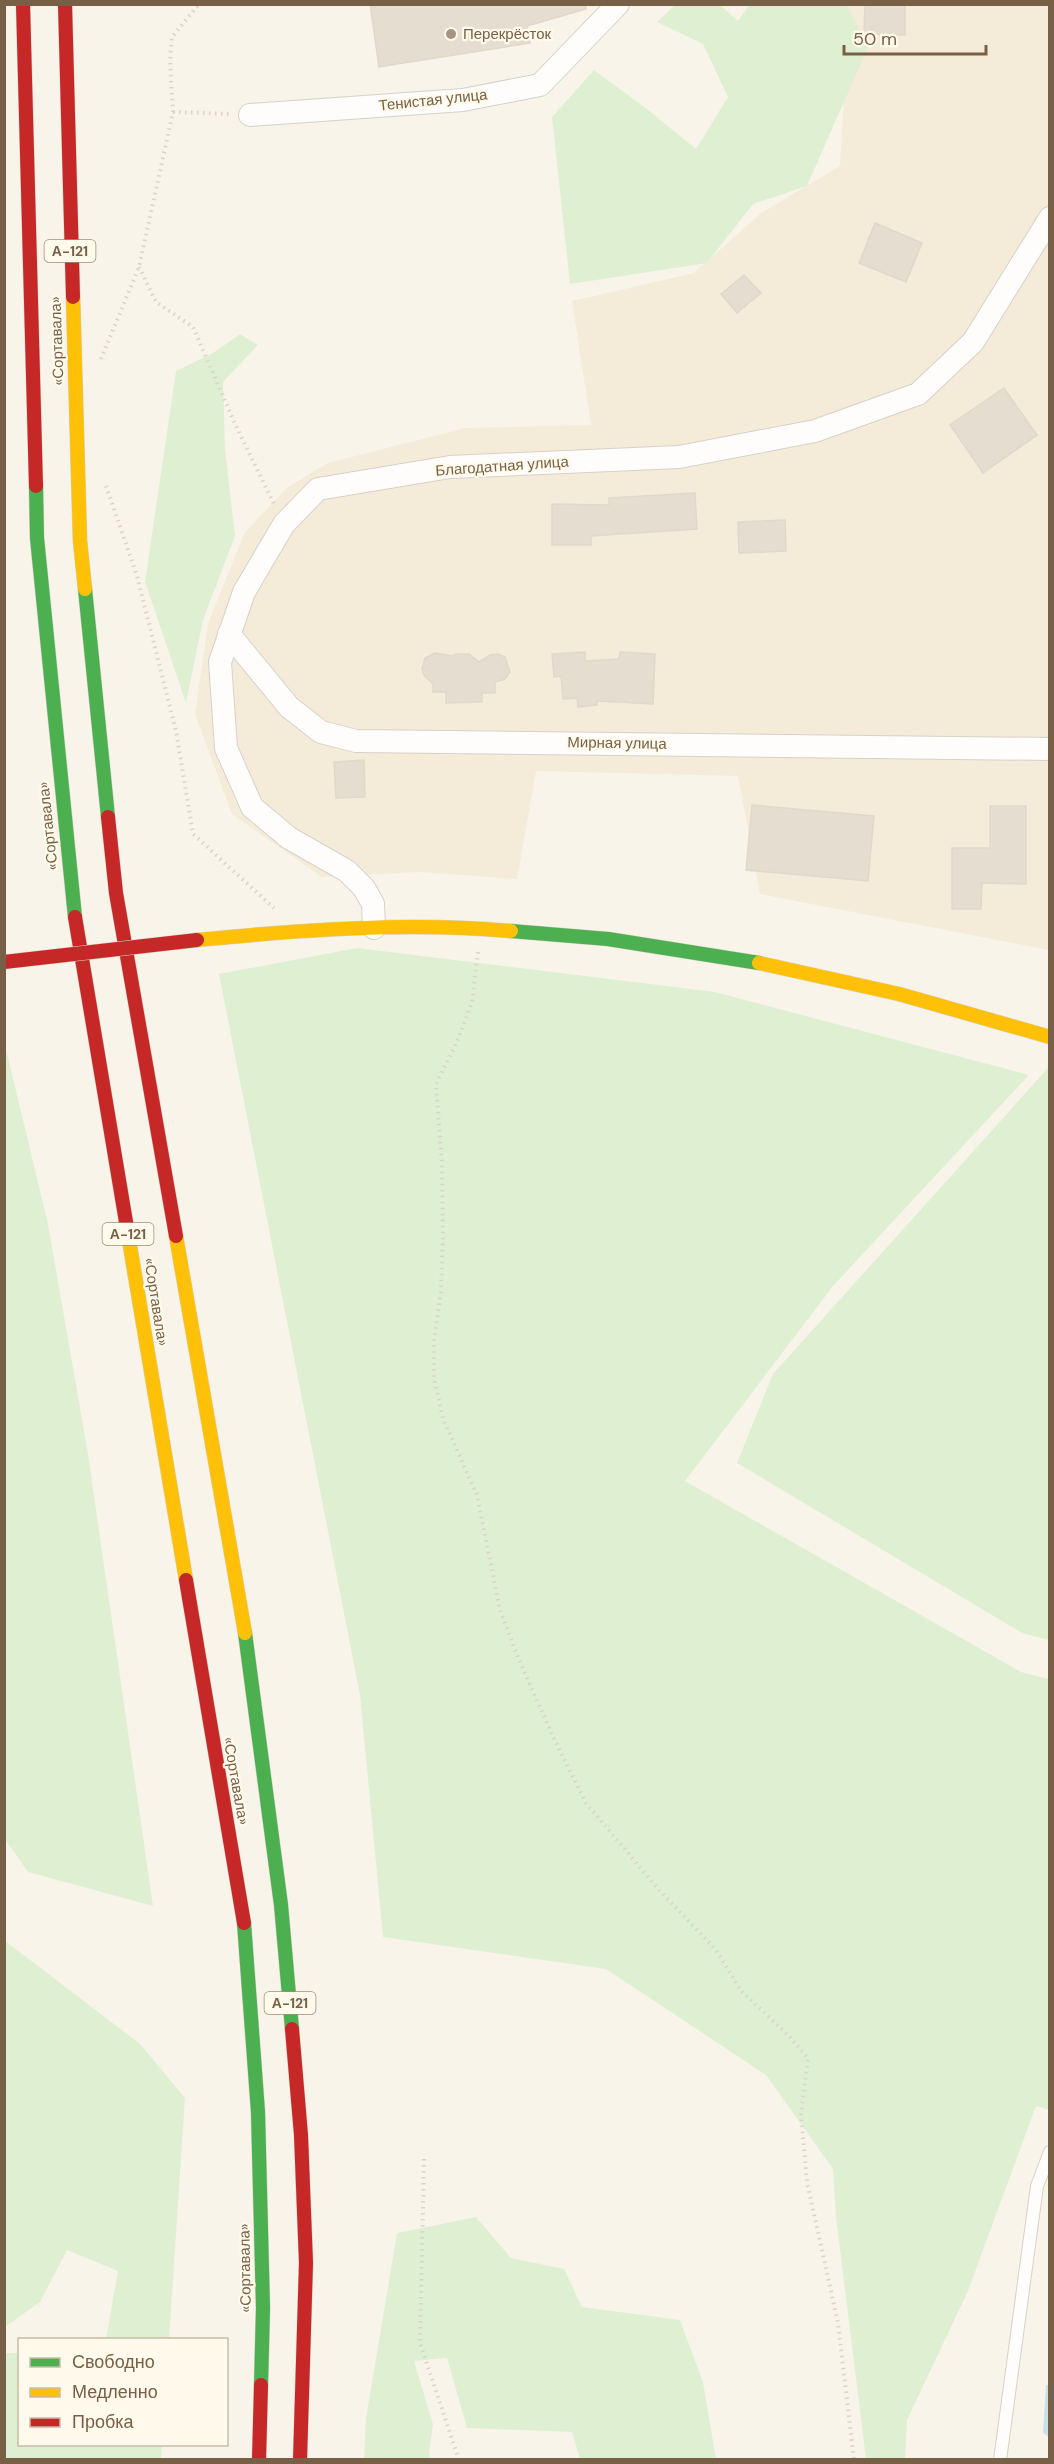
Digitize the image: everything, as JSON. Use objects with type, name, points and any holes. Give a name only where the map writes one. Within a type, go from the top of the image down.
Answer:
[{"type":"main road","name":"«Сортавала»","points":[[23,4],[37,538],[72,898],[245,1931],[258,2112],[262,2308],[259,2460]]},
{"type":"main road","name":"«Сортавала»","points":[[65,4],[80,541],[116,893],[244,1628],[281,1905],[301,2135],[306,2263],[300,2460]]},
{"type":"main road","points":[[4,962],[290,931],[480,928],[608,939],[733,957],[899,994],[1050,1037]]},
{"type":"street","name":"Тенистая улица","points":[[250,115],[463,100],[540,85],[618,4]]},
{"type":"street","name":"Благодатная улица","points":[[374,928],[373,904],[364,888],[347,871],[290,838],[252,807],[226,748],[220,662],[244,592],[284,524],[318,489],[450,466],[679,457],[815,431],[918,394],[973,342],[1050,218]]},
{"type":"street","name":"Мирная улица","points":[[229,634],[289,707],[321,732],[356,741],[1050,750]]},
{"type":"lane","points":[[1000,2460],[1037,2186],[1050,2152]]},
{"type":"path","points":[[101,371],[101,359],[139,267],[173,111],[170,62],[172,37],[199,4]]},
{"type":"path","points":[[173,111],[250,115]]},
{"type":"path","points":[[139,267],[156,302],[193,327],[235,424],[284,524]]},
{"type":"path","points":[[104,481],[137,576],[176,731],[193,834],[275,909]]},
{"type":"path","points":[[480,928],[472,1002],[457,1042],[436,1084],[442,1164],[442,1237],[441,1291],[434,1341],[434,1377],[443,1419],[477,1495],[500,1610],[555,1741],[586,1803],[660,1891],[716,1950],[741,1991],[788,2035],[808,2058],[801,2114],[807,2182],[838,2323],[854,2460]]},
{"type":"path","points":[[424,2159],[420,2343],[459,2460]]},
{"type":"shaded area","points":[[849,5],[1049,5],[1049,950],[760,894],[738,776],[536,771],[517,879],[420,872],[322,877],[232,814],[195,714],[208,623],[245,532],[288,487],[328,463],[465,428],[591,425],[572,301],[694,273],[761,213],[840,166]]},
{"type":"green space","points":[[675,5],[720,5],[738,21],[749,5],[847,5],[868,47],[807,186],[753,204],[707,263],[570,284],[552,117],[594,70],[696,149],[728,97],[703,44],[657,22]]},
{"type":"green space","points":[[240,334],[258,345],[223,382],[225,449],[235,536],[203,620],[186,703],[145,582],[176,371],[213,353]]},
{"type":"green space","points":[[357,948],[715,992],[1029,1075],[833,1286],[685,1481],[1021,1672],[1049,1679],[1049,2110],[1036,2106],[968,2291],[907,2420],[905,2459],[866,2459],[836,2217],[833,2169],[766,2075],[606,1969],[383,1937],[360,1695],[219,974]]},
{"type":"green space","points":[[4,1041],[48,1224],[88,1454],[153,1906],[28,1872],[5,1839]]},
{"type":"green space","points":[[1050,1068],[1049,1640],[1022,1633],[737,1463],[773,1374]]},
{"type":"green space","points":[[4,1940],[140,2044],[185,2098],[169,2338],[106,2338],[118,2271],[67,2250],[40,2302],[5,2327]]},
{"type":"green space","points":[[476,2217],[511,2258],[564,2269],[582,2307],[680,2320],[703,2382],[716,2459],[580,2459],[572,2432],[467,2428],[447,2358],[414,2361],[433,2424],[429,2454],[431,2459],[364,2459],[366,2418],[397,2233]]},
{"type":"green space","points":[[5,2353],[18,2353],[18,2446],[162,2446],[161,2459],[5,2459]]},
{"type":"water","points":[[1046,2385],[1049,2385],[1049,2437],[1043,2433]]},
{"type":"building","name":"Перекрёсток","points":[[370,4],[586,4],[586,9],[527,26],[530,43],[379,67]]},
{"type":"building","points":[[865,4],[905,4],[905,35],[864,34]]},
{"type":"building","points":[[875,223],[922,243],[906,282],[859,263]]},
{"type":"building","points":[[744,275],[761,293],[737,313],[721,294]]},
{"type":"building","points":[[1004,388],[1037,435],[983,473],[950,425]]},
{"type":"building","points":[[695,493],[697,529],[591,536],[591,545],[552,545],[552,504],[609,505],[609,498]]},
{"type":"building","points":[[785,520],[786,551],[739,553],[738,522]]},
{"type":"building","points":[[585,652],[585,661],[619,659],[620,652],[655,654],[653,704],[597,701],[597,705],[578,707],[577,698],[563,699],[561,676],[554,677],[552,654]]},
{"type":"building","points":[[435,653],[453,656],[469,654],[479,662],[490,655],[498,654],[505,657],[510,672],[505,679],[495,682],[495,693],[482,693],[482,702],[446,703],[446,692],[433,692],[433,684],[424,675],[422,669],[425,658]]},
{"type":"building","points":[[364,760],[365,797],[336,798],[334,762]]},
{"type":"building","points":[[752,805],[874,816],[868,881],[746,870]]},
{"type":"building","points":[[990,806],[1026,806],[1026,884],[982,883],[981,909],[952,909],[952,848],[990,848]]},
{"type":"traffic: fast","points":[[36,486],[37,538],[75,917]]},
{"type":"traffic: fast","points":[[85,589],[108,817]]},
{"type":"traffic: fast","points":[[511,931],[608,939],[759,963]]},
{"type":"traffic: fast","points":[[245,1633],[281,1905],[292,2029]]},
{"type":"traffic: fast","points":[[244,1923],[258,2112],[263,2308],[261,2385]]},
{"type":"traffic: slow","points":[[73,297],[80,541],[85,589]]},
{"type":"traffic: slow","points":[[197,940],[354,928],[432,927],[511,931]]},
{"type":"traffic: slow","points":[[759,963],[899,994],[1050,1037]]},
{"type":"traffic: slow","points":[[126,1222],[186,1580]]},
{"type":"traffic: slow","points":[[176,1236],[245,1633]]},
{"type":"traffic: jam","points":[[23,4],[36,486]]},
{"type":"traffic: jam","points":[[65,4],[73,297]]},
{"type":"traffic: jam","points":[[108,817],[116,893],[176,1236]]},
{"type":"traffic: jam","points":[[75,917],[126,1222]]},
{"type":"traffic: jam","points":[[4,962],[197,940]]},
{"type":"traffic: jam","points":[[186,1580],[244,1923]]},
{"type":"traffic: jam","points":[[292,2029],[301,2135],[306,2263],[300,2460]]},
{"type":"traffic: jam","points":[[259,2460],[261,2385]]},
{"type":"place","name":"Перекрёсток","points":[[451,34]]}]
